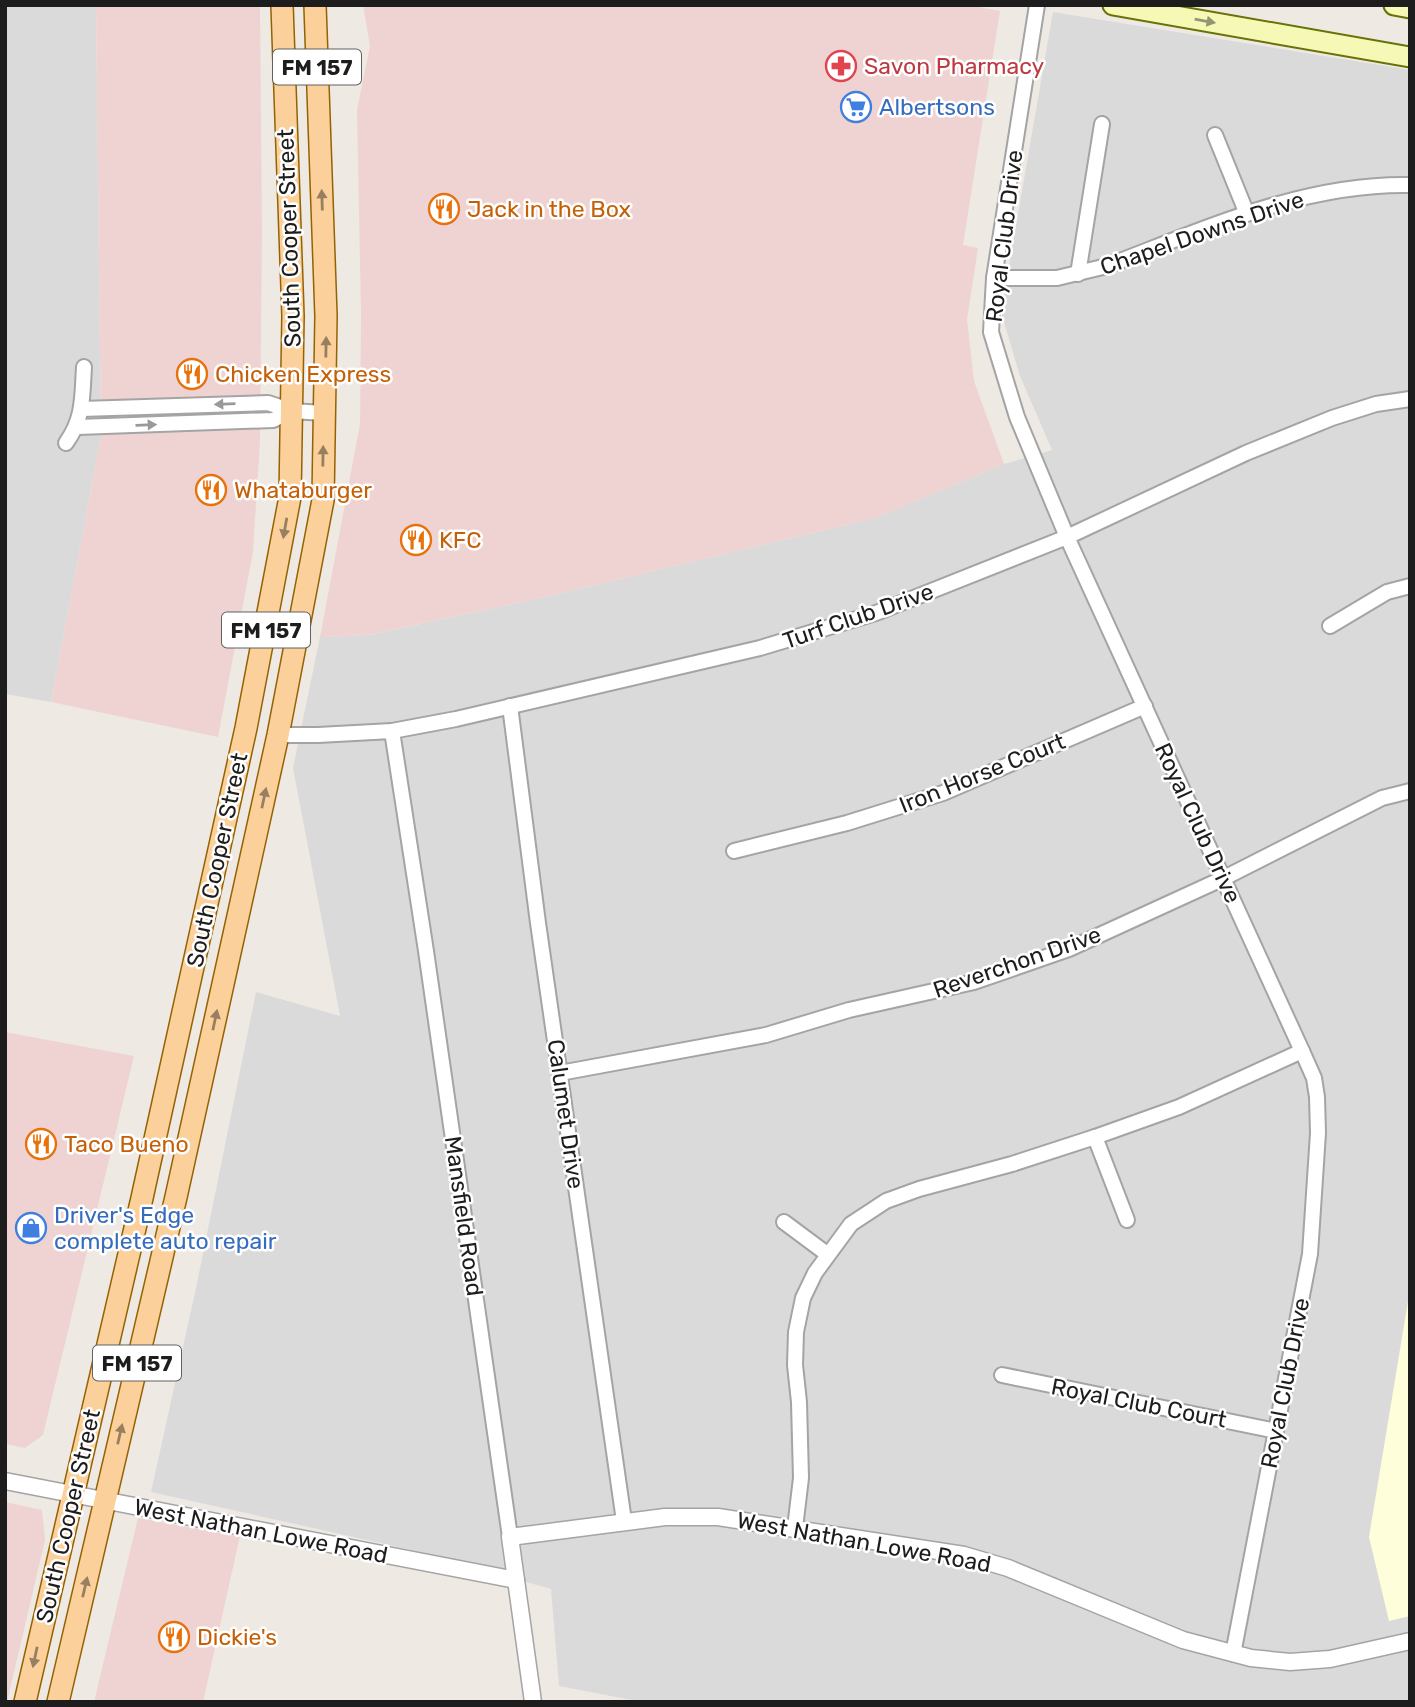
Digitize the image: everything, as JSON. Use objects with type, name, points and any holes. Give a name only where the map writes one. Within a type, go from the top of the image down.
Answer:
[{"type":"main road","name":"South Cooper Street","points":[[25,1702],[246,728],[290,497],[293,316],[282,5]]},
{"type":"main road","name":"South Cooper Street","points":[[58,1702],[200,1087],[278,734],[323,500],[326,316],[314,5]]},
{"type":"main road","points":[[1113,5],[1410,57]]},
{"type":"main road","points":[[1394,5],[1410,8]]},
{"type":"main road","points":[[168,1080],[200,1087]]},
{"type":"street","name":"Royal Club Drive","points":[[1037,5],[993,278],[991,332],[1017,417],[1068,537],[1314,1077],[1318,1133],[1310,1254],[1233,1654]]},
{"type":"street","points":[[1077,274],[1102,124]]},
{"type":"street","points":[[1215,135],[1247,214]]},
{"type":"street","name":"Chapel Downs Drive","points":[[993,278],[1057,278],[1077,274],[1107,266],[1284,201],[1345,189],[1410,185]]},
{"type":"street","points":[[66,443],[78,427],[84,367]]},
{"type":"street","name":"Turf Club Drive","points":[[278,734],[318,735],[392,730],[457,719],[773,645],[876,613],[1068,537],[1246,453],[1332,418],[1376,404],[1410,399]]},
{"type":"street","points":[[81,409],[268,402],[292,411],[324,413]]},
{"type":"street","points":[[78,427],[273,420],[292,411]]},
{"type":"street","points":[[1330,626],[1387,592],[1410,586]]},
{"type":"street","name":"Calumet Drive","points":[[510,706],[538,923],[624,1521]]},
{"type":"street","name":"Iron Horse Court","points":[[734,850],[847,822],[943,793],[1145,706]]},
{"type":"street","name":"Mansfield Road","points":[[392,730],[533,1702]]},
{"type":"street","name":"Reverchon Drive","points":[[560,1073],[766,1035],[849,1010],[974,982],[1069,949],[1224,877],[1382,798],[1410,791]]},
{"type":"street","points":[[795,1528],[801,1478],[796,1332],[803,1298],[815,1273],[851,1224],[886,1201],[919,1189],[1012,1164],[1179,1107],[1302,1051]]},
{"type":"street","points":[[1095,1137],[1127,1220]]},
{"type":"street","points":[[784,1222],[827,1254]]},
{"type":"street","name":"Royal Club Court","points":[[1002,1375],[1276,1431]]},
{"type":"street","name":"West Nathan Lowe Road","points":[[5,1481],[516,1580]]},
{"type":"street","name":"West Nathan Lowe Road","points":[[510,1537],[665,1517],[718,1517],[964,1555],[1008,1568],[1183,1640],[1251,1658],[1290,1662],[1330,1659],[1410,1641]]},
{"type":"shaded area","points":[[5,5],[96,5],[101,436],[51,702],[5,694]]},
{"type":"shaded area","points":[[96,5],[260,5],[260,442],[253,552],[218,737],[51,702],[101,436]]},
{"type":"shaded area","points":[[363,5],[968,5],[1000,11],[963,245],[978,248],[967,320],[974,381],[1004,464],[875,518],[545,597],[368,635],[320,637],[360,424],[357,110],[370,46]]},
{"type":"shaded area","points":[[1053,12],[1410,70],[1410,1702],[642,1702],[559,1686],[551,1589],[412,1550],[151,1492],[196,1288],[256,992],[340,1016],[293,768],[320,637],[369,635],[545,597],[875,518],[1004,464],[1052,450],[1020,376],[1001,312]]},
{"type":"shaded area","points":[[5,1032],[134,1056],[43,1435],[25,1448],[5,1444]]},
{"type":"shaded area","points":[[1410,1289],[1410,1616],[1389,1621],[1369,1537]]},
{"type":"shaded area","points":[[5,1502],[42,1510],[45,1540],[7,1702],[5,1702]]},
{"type":"shaded area","points":[[138,1518],[240,1536],[203,1702],[94,1702]]},
{"type":"place","name":"Savon Pharmacy","points":[[841,66]]},
{"type":"place","name":"Albertsons","points":[[856,107]]},
{"type":"place","name":"Jack in the Box","points":[[444,209]]},
{"type":"place","name":"Chicken Express","points":[[192,374]]},
{"type":"place","name":"Whataburger","points":[[211,490]]},
{"type":"place","name":"KFC","points":[[416,540]]},
{"type":"place","name":"Taco Bueno","points":[[41,1144]]},
{"type":"place","name":"Driver's Edge complete auto repair","points":[[31,1228]]},
{"type":"place","name":"Dickie's","points":[[174,1637]]}]
